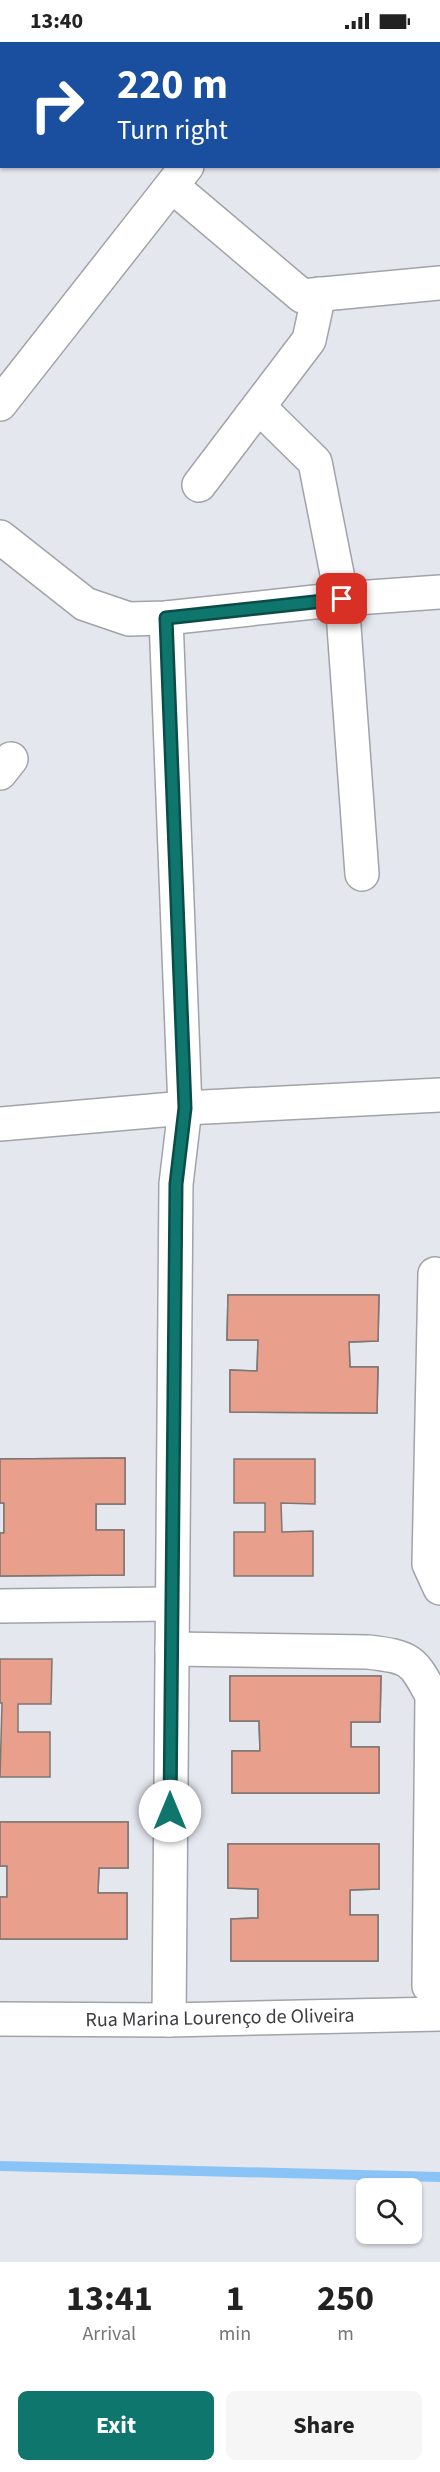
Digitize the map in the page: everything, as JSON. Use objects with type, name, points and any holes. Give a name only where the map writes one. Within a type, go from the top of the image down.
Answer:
[{"type":"street","points":[[0,404],[180,176],[302,296],[440,283]]},
{"type":"street","points":[[198,485],[309,340],[319,294]]},
{"type":"street","points":[[259,407],[315,462],[342,599],[362,874]]},
{"type":"street","points":[[0,537],[85,604],[129,619],[166,618],[342,599],[440,592]]},
{"type":"street","points":[[166,618],[185,1108],[176,1184],[168,2020]]},
{"type":"street","points":[[0,1124],[185,1108],[440,1095]]},
{"type":"street","points":[[435,1274],[429,1564],[440,1587]]},
{"type":"street","points":[[0,1606],[171,1604]]},
{"type":"street","points":[[171,1649],[368,1652],[396,1655],[417,1667],[432,1696],[435,2000]]},
{"type":"street","name":"Rua Marina Lourenço de Oliveira","points":[[0,2019],[168,2020],[435,2000]]},
{"type":"building","points":[[228,1295],[379,1295],[378,1341],[349,1342],[350,1367],[378,1367],[377,1413],[230,1412],[230,1370],[257,1371],[258,1340],[227,1340]],"holes":[[[277,1341],[328,1341],[327,1372],[276,1372]]]},
{"type":"building","points":[[228,1295],[379,1295],[378,1341],[349,1342],[350,1367],[378,1367],[377,1413],[230,1412],[230,1370],[257,1371],[258,1340],[227,1340]]},
{"type":"building","points":[[125,1458],[125,1504],[96,1504],[96,1530],[124,1530],[124,1575],[0,1576],[0,1533],[4,1533],[4,1503],[0,1503],[0,1459]],"holes":[[[23,1504],[74,1504],[74,1535],[23,1535]]]},
{"type":"building","points":[[125,1458],[125,1504],[96,1504],[96,1530],[124,1530],[124,1575],[0,1576],[0,1533],[4,1533],[4,1503],[0,1503],[0,1459]]},
{"type":"building","points":[[234,1459],[315,1459],[315,1504],[281,1503],[282,1532],[313,1531],[313,1576],[234,1576],[234,1532],[265,1532],[265,1503],[234,1503]]},
{"type":"building","points":[[0,1659],[52,1659],[51,1704],[18,1704],[18,1732],[50,1732],[50,1777],[0,1777],[2,1703],[0,1703]]},
{"type":"building","points":[[230,1676],[381,1676],[380,1722],[351,1722],[351,1747],[379,1747],[379,1793],[232,1793],[232,1751],[260,1751],[259,1721],[230,1721]],"holes":[[[329,1721],[329,1753],[278,1753],[278,1722]]]},
{"type":"building","points":[[230,1676],[381,1676],[380,1722],[351,1722],[351,1747],[379,1747],[379,1793],[232,1793],[232,1751],[260,1751],[259,1721],[230,1721]]},
{"type":"building","points":[[0,1822],[128,1822],[128,1868],[99,1868],[98,1893],[127,1893],[127,1939],[0,1939],[0,1897],[7,1897],[7,1866],[0,1866]],"holes":[[[26,1867],[77,1867],[76,1898],[26,1898]]]},
{"type":"building","points":[[0,1822],[128,1822],[128,1868],[99,1868],[98,1893],[127,1893],[127,1939],[0,1939],[0,1897],[7,1897],[7,1866],[0,1866]]},
{"type":"building","points":[[228,1844],[379,1844],[379,1889],[350,1890],[350,1915],[378,1915],[378,1961],[231,1961],[231,1919],[258,1918],[258,1889],[228,1888]],"holes":[[[277,1889],[328,1889],[328,1920],[277,1920]]]},
{"type":"building","points":[[228,1844],[379,1844],[379,1889],[350,1890],[350,1915],[378,1915],[378,1961],[231,1961],[231,1919],[258,1918],[258,1889],[228,1888]]},
{"type":"waterway","points":[[0,2166],[440,2177]]},
{"type":"route","points":[[170,1811],[176,1184],[185,1108],[166,618],[342,599]]}]
